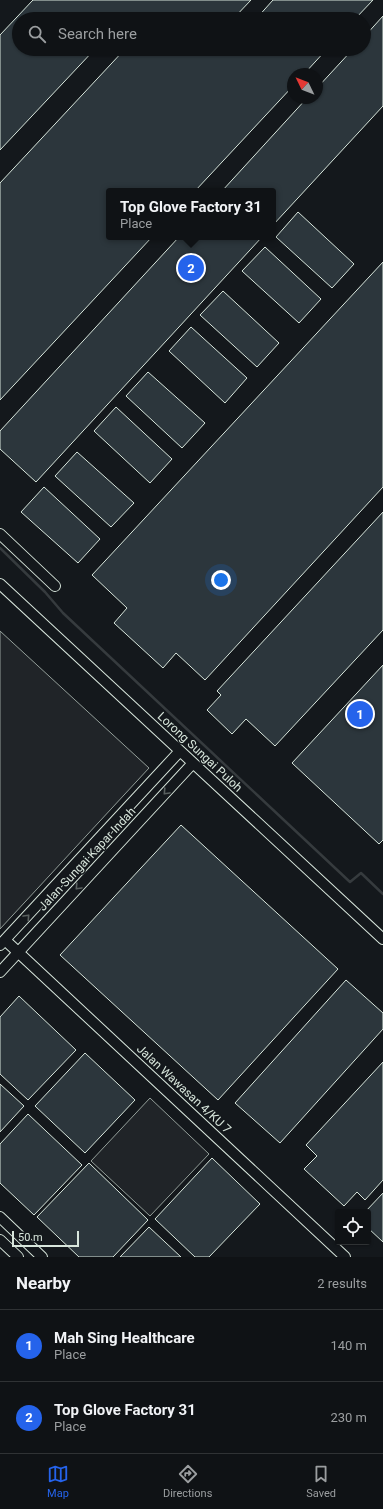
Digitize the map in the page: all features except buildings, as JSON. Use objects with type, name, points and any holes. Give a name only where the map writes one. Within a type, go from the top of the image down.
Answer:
[{"type":"street","points":[[0,534],[55,586]]},
{"type":"street","name":"Lorong Sungai Puloh","points":[[0,584],[383,939]]},
{"type":"street","name":"Jalan Sungai Kapar Indah","points":[[3,942],[180,751]]},
{"type":"street","name":"Jalan Sungai Kapar Indah","points":[[0,972],[193,763]]},
{"type":"street","name":"Jalan Wawasan 4/KU 7","points":[[3,942],[18,952],[345,1257]]},
{"type":"street","points":[[0,1217],[42,1257]]},
{"type":"street","points":[[0,1240],[18,1257]]},
{"type":"shaded area","points":[[0,631],[149,768],[0,929]]},
{"type":"shaded area","points":[[150,1098],[209,1154],[150,1216],[91,1161]]},
{"type":"waterway","points":[[0,548],[45,592],[63,613],[350,882],[361,873],[383,894]]},
{"type":"place","name":"Top Glove Factory 31","points":[[191,268]]},
{"type":"place","name":"Mah Sing Healthcare","points":[[360,714]]}]
